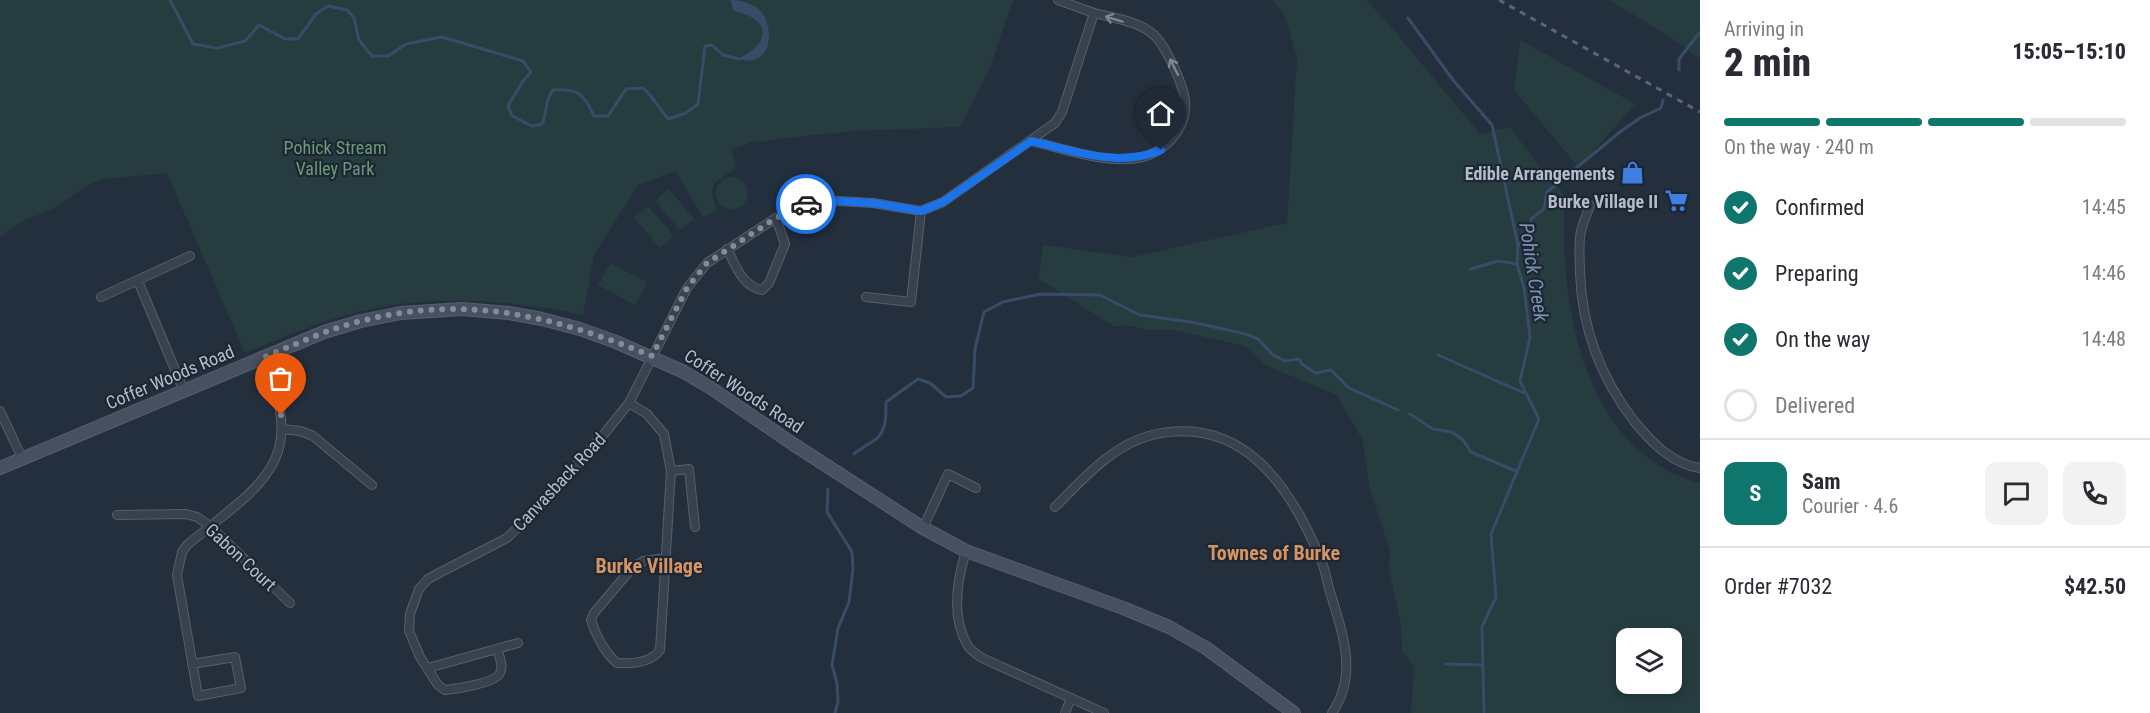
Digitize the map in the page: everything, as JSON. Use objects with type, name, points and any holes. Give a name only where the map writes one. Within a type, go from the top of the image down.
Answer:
[{"type":"street","points":[[1031,141],[1111,159],[1136,158],[1161,150],[1176,134],[1184,119],[1186,102],[1183,85],[1164,47],[1155,36],[1145,28],[1058,0]]},
{"type":"street","points":[[866,297],[911,302],[921,211],[943,202],[1054,123],[1062,112],[1094,13]]},
{"type":"street","name":"Canvasback Road","points":[[497,649],[502,666],[500,674],[495,679],[445,690],[438,685],[420,657],[409,631],[410,614],[419,589],[428,579],[507,538],[532,514],[630,403],[687,288],[707,263],[776,218],[808,204],[827,201],[873,203],[921,211]]},
{"type":"street","points":[[1590,205],[1581,231],[1579,246],[1580,289],[1584,318],[1599,365],[1622,405],[1645,435],[1670,456],[1700,468]]},
{"type":"street","points":[[727,249],[745,282],[753,289],[762,290],[769,283],[785,244],[776,218]]},
{"type":"street","points":[[101,297],[190,256]]},
{"type":"street","points":[[138,281],[184,391]]},
{"type":"street","name":"Coffer Woods Road","points":[[0,468],[324,332],[361,321],[401,313],[462,309],[509,313],[542,319],[580,329],[652,356],[684,372],[923,528],[966,550],[1169,627],[1206,648],[1294,713]]},
{"type":"street","points":[[192,664],[235,657],[241,688],[198,696],[192,664],[179,592],[177,575],[187,545],[250,495],[265,478],[275,460],[282,429],[279,400],[262,358]]},
{"type":"street","points":[[630,403],[647,414],[664,434],[671,471],[666,558],[660,650],[649,660],[616,663],[593,627],[591,620],[594,613],[632,568],[643,561],[666,558]]},
{"type":"street","points":[[0,411],[21,458]]},
{"type":"street","points":[[282,429],[300,431],[313,436],[372,485]]},
{"type":"street","points":[[1054,507],[1099,463],[1133,443],[1151,436],[1200,431],[1250,454],[1275,478],[1300,517],[1322,562],[1345,640],[1348,660],[1341,697],[1332,713]]},
{"type":"street","points":[[671,471],[689,469],[695,527]]},
{"type":"street","points":[[923,528],[948,474],[976,488]]},
{"type":"street","name":"Gabon Court","points":[[117,515],[186,514],[197,517],[210,526],[290,603]]},
{"type":"street","points":[[966,550],[959,573],[958,615],[969,648],[982,658],[1104,713]]},
{"type":"street","points":[[428,668],[518,643]]},
{"type":"street","points":[[1065,713],[1071,698]]},
{"type":"green space","name":"Pohick Stream Valley Park","points":[[0,0],[1013,0],[991,65],[960,127],[852,131],[752,142],[731,150],[736,164],[735,169],[713,184],[712,196],[717,210],[703,218],[676,171],[638,185],[594,255],[583,315],[497,302],[410,303],[346,315],[245,353],[167,173],[104,179],[88,185],[51,210],[22,221],[0,237]]},
{"type":"green space","points":[[1272,0],[1366,0],[1480,134],[1510,127],[1564,196],[1565,260],[1570,306],[1587,371],[1601,401],[1619,429],[1641,452],[1668,471],[1700,483],[1700,713],[1411,713],[1414,667],[1402,651],[1401,625],[1389,569],[1390,551],[1369,486],[1363,441],[1337,395],[1265,365],[1245,346],[1174,330],[1148,330],[1126,325],[1115,327],[1039,279],[1043,245],[1132,257],[1287,223],[1297,58],[1285,16]]},
{"type":"green space","points":[[1609,0],[1700,0],[1700,59],[1664,33]]},
{"type":"green space","points":[[1520,40],[1635,104],[1579,168],[1514,90]]},
{"type":"green space","points":[[732,177],[743,182],[748,193],[743,204],[732,209],[721,204],[716,193],[721,182]]},
{"type":"green space","points":[[669,189],[694,219],[680,230],[655,201]]},
{"type":"green space","points":[[648,206],[674,236],[660,248],[634,218]]},
{"type":"green space","points":[[610,263],[647,282],[635,305],[598,285]]},
{"type":"water","points":[[730,0],[752,5],[766,19],[769,32],[768,45],[762,56],[754,60],[738,59],[758,44],[763,31],[761,26],[749,16],[734,11]]},
{"type":"waterway","name":"Pohick Creek","points":[[170,0],[193,44],[217,48],[245,41],[259,25],[285,39],[298,39],[316,14],[328,6],[347,10],[354,18],[359,40],[372,56],[388,56],[406,44],[442,37],[523,61],[531,72],[508,106],[512,116],[532,126],[542,124],[548,99],[553,90],[569,90],[579,94],[587,102],[594,116],[608,116],[626,89],[643,88],[668,119],[686,113],[698,104],[705,46],[712,45],[723,55],[739,59]]},
{"type":"waterway","name":"Pohick Creek","points":[[1408,18],[1453,80],[1492,125],[1518,245],[1517,264],[1524,288],[1530,337],[1520,381],[1539,419],[1491,534],[1496,597],[1482,627],[1484,713]]},
{"type":"waterway","points":[[1679,70],[1679,59],[1700,32]]},
{"type":"waterway","points":[[1518,245],[1533,235],[1531,219],[1544,209],[1547,192],[1620,132],[1640,118],[1661,108],[1663,100]]},
{"type":"waterway","points":[[1471,269],[1498,261],[1517,264]]},
{"type":"waterway","points":[[854,454],[875,440],[882,432],[886,402],[918,379],[930,383],[946,397],[961,396],[973,388],[975,349],[984,312],[1003,302],[1041,294],[1100,295],[1140,315],[1191,322],[1246,334],[1258,339],[1273,355],[1285,361],[1299,359],[1315,373],[1331,370],[1349,388],[1398,410]]},
{"type":"waterway","points":[[1438,355],[1524,393]]},
{"type":"waterway","points":[[1410,414],[1433,429],[1452,432],[1463,440],[1471,452],[1518,472]]},
{"type":"waterway","points":[[828,489],[827,512],[852,552],[853,569],[849,602],[838,628],[832,665],[837,683],[838,702],[835,713]]},
{"type":"waterway","points":[[1446,664],[1483,665]]},
{"type":"railway","points":[[1499,0],[1700,112]]},
{"type":"way so far","points":[[281,415],[273,381],[262,358],[324,332],[361,321],[401,313],[441,309],[509,313],[580,329],[652,356],[687,288],[707,263],[776,218],[806,204]]},
{"type":"place","name":"Edible Arrangements","points":[[1633,173]]},
{"type":"place","name":"Burke Village II","points":[[1676,201]]},
{"type":"district","name":"Townes of Burke","points":[[1274,553]]},
{"type":"district","name":"Burke Village","points":[[649,566]]},
{"type":"route","points":[[806,204],[827,201],[873,203],[921,211],[943,202],[1031,141],[1111,159],[1145,156],[1161,150]]}]
